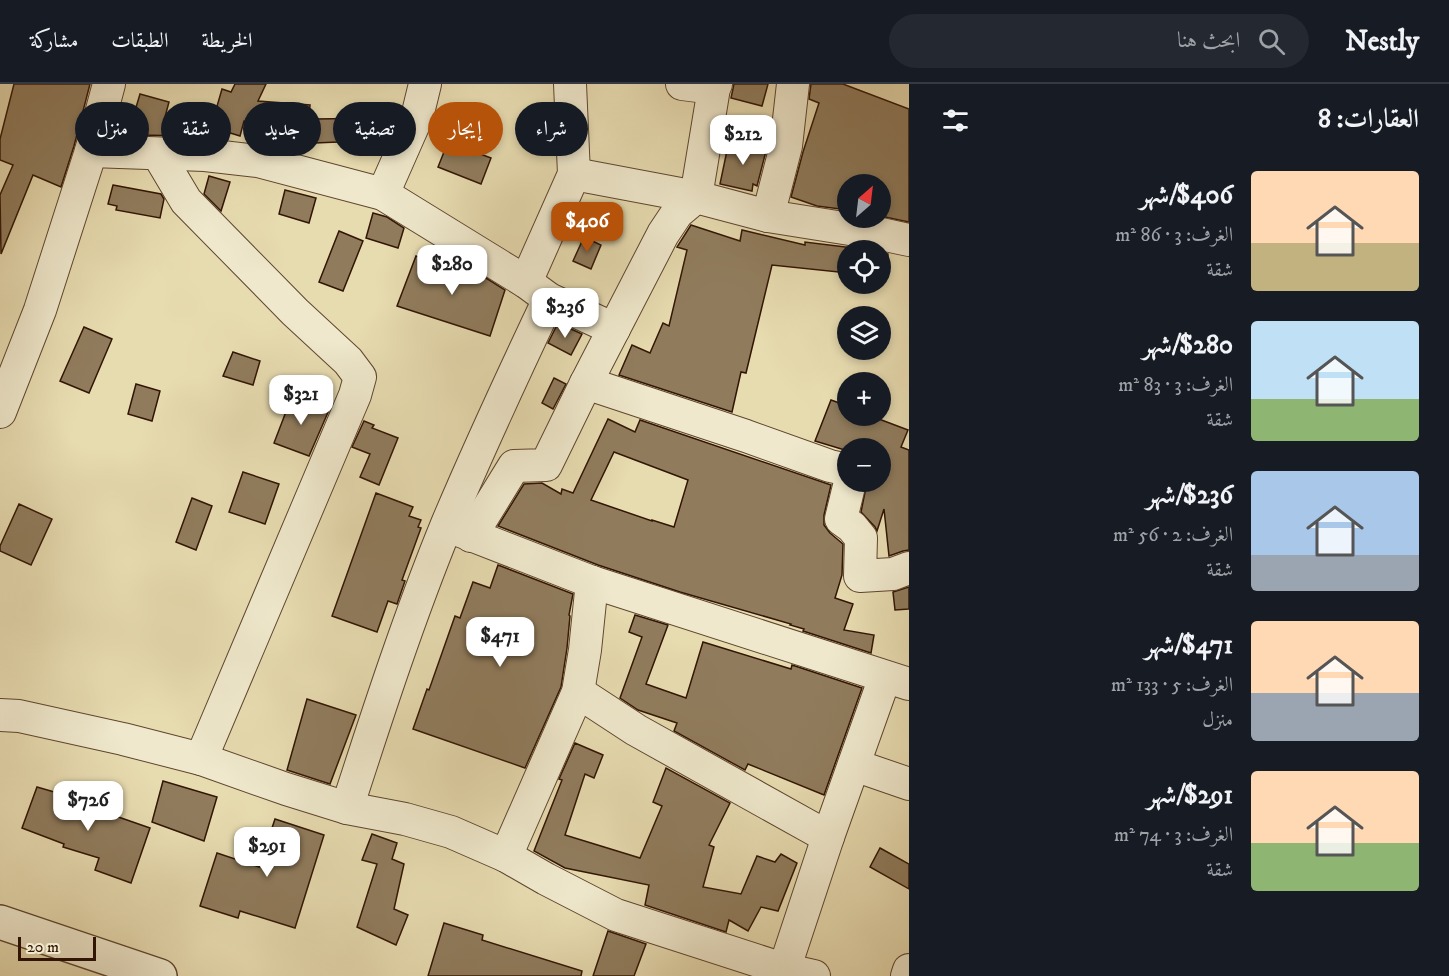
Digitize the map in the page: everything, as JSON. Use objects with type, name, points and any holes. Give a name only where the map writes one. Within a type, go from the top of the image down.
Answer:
[{"type":"street","points":[[104,102],[109,84]]},
{"type":"street","points":[[383,194],[417,117],[425,84]]},
{"type":"street","points":[[347,808],[390,673],[459,531],[489,425],[538,291],[574,174],[570,84]]},
{"type":"street","points":[[459,531],[514,466],[546,465],[585,383],[663,234],[677,213],[696,197],[715,86],[682,84]]},
{"type":"street","points":[[768,216],[786,146],[793,84]]},
{"type":"street","points":[[149,154],[205,155],[258,161],[383,194],[538,291],[615,329]]},
{"type":"street","points":[[158,154],[186,201],[295,312],[348,362],[360,377],[355,395],[201,759]]},
{"type":"street","points":[[0,412],[40,310],[89,156]]},
{"type":"street","points":[[574,174],[696,197],[768,216],[909,240]]},
{"type":"street","points":[[585,383],[837,468]]},
{"type":"street","points":[[848,492],[841,519],[861,538],[860,576],[893,574],[909,568]]},
{"type":"street","points":[[459,531],[592,582],[897,680],[854,765],[783,973]]},
{"type":"street","points":[[506,856],[578,692],[592,582]]},
{"type":"street","points":[[578,692],[636,730],[828,837]]},
{"type":"street","points":[[0,715],[19,716],[201,759],[347,808],[405,819],[451,832],[506,856],[616,915],[783,973],[814,976]]},
{"type":"street","points":[[854,765],[909,784]]},
{"type":"street","points":[[0,922],[160,976]]},
{"type":"street","points":[[907,976],[909,970]]},
{"type":"building","points":[[14,84],[90,84],[85,102],[75,102],[75,142],[61,187],[33,175],[1,254],[0,195],[13,165],[0,160],[0,139]]},
{"type":"building","points":[[235,84],[266,84],[258,101],[271,102],[243,102],[243,125],[240,136],[231,133],[231,102],[218,102],[222,89],[231,92]]},
{"type":"building","points":[[734,84],[768,84],[762,106],[731,98]]},
{"type":"building","points":[[811,84],[843,84],[909,109],[909,222],[891,218],[891,174],[837,174],[837,209],[817,206],[791,197],[819,103],[809,99]]},
{"type":"building","points":[[140,94],[169,102],[161,102],[161,135],[149,135],[149,102],[138,102]]},
{"type":"building","points":[[321,119],[333,119],[333,142],[321,143]]},
{"type":"building","points":[[729,141],[767,147],[757,186],[753,184],[752,191],[720,184]]},
{"type":"building","points":[[442,156],[491,158],[481,184],[438,167]]},
{"type":"building","points":[[209,176],[230,182],[221,211],[204,194]]},
{"type":"building","points":[[113,185],[161,194],[164,199],[160,218],[116,210],[117,206],[108,204]]},
{"type":"building","points":[[285,190],[316,198],[309,223],[279,214]]},
{"type":"building","points":[[373,213],[387,217],[404,228],[398,248],[366,238]]},
{"type":"building","points":[[691,225],[740,241],[742,230],[805,245],[805,242],[837,246],[837,272],[772,265],[746,373],[741,372],[732,412],[619,375],[632,345],[650,353],[663,323],[669,326],[687,250],[677,247]]},
{"type":"building","points":[[339,231],[363,241],[343,291],[319,282]]},
{"type":"building","points":[[584,237],[601,245],[591,269],[573,261]]},
{"type":"building","points":[[416,256],[463,273],[464,271],[486,278],[505,290],[490,336],[397,306]]},
{"type":"building","points":[[558,323],[582,334],[571,355],[548,343]]},
{"type":"building","points":[[84,327],[112,339],[89,393],[60,381]]},
{"type":"building","points":[[233,352],[260,361],[253,385],[223,376]]},
{"type":"building","points":[[554,378],[566,384],[553,409],[542,403]]},
{"type":"building","points":[[136,384],[160,391],[152,421],[128,414]]},
{"type":"building","points":[[292,396],[329,410],[309,456],[274,443]]},
{"type":"building","points":[[831,400],[837,402],[837,426],[891,426],[891,424],[908,430],[901,447],[909,450],[909,550],[889,556],[884,509],[877,531],[861,512],[865,492],[891,492],[891,438],[837,438],[837,448],[815,441]]},
{"type":"building","points":[[608,419],[635,432],[640,420],[831,485],[824,525],[843,544],[842,575],[835,598],[853,604],[844,630],[874,635],[871,653],[803,631],[804,629],[791,624],[680,592],[598,565],[498,526],[524,484],[542,483],[561,494],[562,489],[573,493]],"holes":[[[614,452],[688,480],[674,527],[591,500]]]},
{"type":"building","points":[[364,421],[374,425],[372,428],[398,438],[379,485],[360,477],[370,454],[352,447]]},
{"type":"building","points":[[243,472],[279,484],[265,524],[229,512]]},
{"type":"building","points":[[376,493],[413,507],[409,516],[421,520],[418,527],[421,528],[402,580],[405,581],[397,604],[388,601],[377,632],[332,616]]},
{"type":"building","points":[[192,498],[212,506],[196,550],[176,542]]},
{"type":"building","points":[[19,504],[52,519],[31,565],[0,551],[0,546]]},
{"type":"building","points":[[498,565],[573,594],[561,687],[525,768],[413,729],[455,616],[460,618],[473,582],[490,588]]},
{"type":"building","points":[[909,587],[909,609],[895,610],[893,592]]},
{"type":"building","points":[[635,615],[668,625],[646,684],[686,698],[703,642],[791,669],[792,665],[862,688],[824,795],[748,764],[745,770],[674,731],[677,723],[638,710],[620,698],[642,637],[629,632]]},
{"type":"building","points":[[307,699],[356,715],[330,784],[287,770]]},
{"type":"building","points":[[575,743],[603,755],[594,778],[585,774],[565,835],[640,858],[662,806],[653,802],[666,768],[730,803],[709,845],[714,847],[703,887],[741,894],[757,856],[775,862],[781,854],[797,863],[778,911],[761,907],[748,931],[729,920],[726,932],[645,905],[649,885],[565,868],[534,851],[562,780],[559,779]]},
{"type":"building","points":[[163,781],[217,797],[204,841],[152,822]]},
{"type":"building","points":[[37,787],[68,796],[104,812],[150,828],[131,883],[95,870],[99,858],[63,847],[64,844],[22,828]]},
{"type":"building","points":[[275,819],[324,835],[295,928],[240,911],[238,918],[200,906],[217,853],[259,867]]},
{"type":"building","points":[[372,834],[397,843],[392,859],[404,864],[394,909],[408,915],[396,945],[357,927],[377,864],[362,860]]},
{"type":"building","points":[[880,848],[909,864],[909,889],[870,867]]},
{"type":"building","points":[[444,923],[483,935],[482,940],[582,971],[581,976],[428,976]]},
{"type":"building","points":[[608,931],[646,944],[634,976],[593,976]]}]
